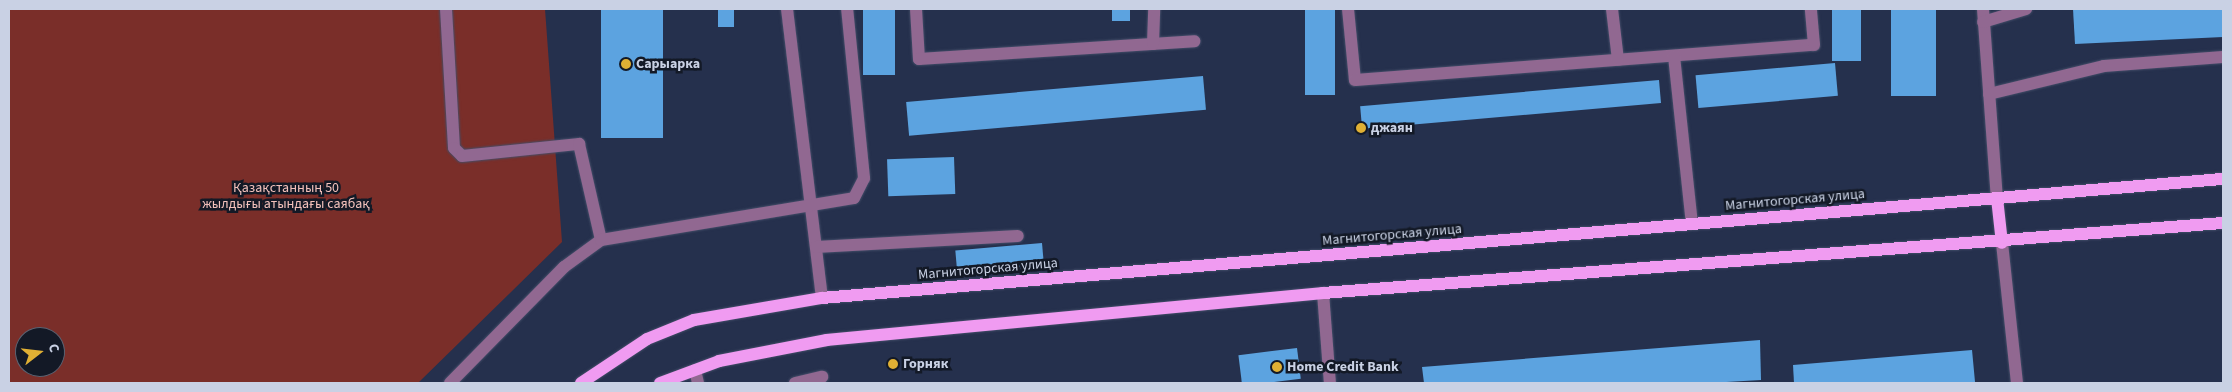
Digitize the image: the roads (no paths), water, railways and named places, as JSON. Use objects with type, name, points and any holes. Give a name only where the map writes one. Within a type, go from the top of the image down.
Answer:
[{"type":"main road","name":"Магнитогорская улица","points":[[581,383],[647,339],[694,320],[822,298],[2223,179]]},
{"type":"main road","points":[[1997,198],[2002,243]]},
{"type":"main road","points":[[660,383],[695,370],[791,344],[1323,293],[2002,243],[2223,223]]},
{"type":"street","points":[[446,9],[454,148],[462,156],[579,144],[601,240]]},
{"type":"street","points":[[787,9],[822,298]]},
{"type":"street","points":[[450,383],[564,267],[601,240],[854,198],[864,178],[847,9]]},
{"type":"street","points":[[916,9],[919,59],[1194,41]]},
{"type":"street","points":[[1142,9],[1153,26]]},
{"type":"street","points":[[1153,44],[1154,9]]},
{"type":"street","points":[[1348,9],[1355,80],[1814,45],[1811,9]]},
{"type":"street","points":[[1612,9],[1618,60]]},
{"type":"street","points":[[1997,198],[1983,15],[2026,9]]},
{"type":"street","points":[[1674,56],[1692,224]]},
{"type":"street","points":[[1989,94],[2104,66],[2223,57]]},
{"type":"street","points":[[816,247],[1018,236]]},
{"type":"street","points":[[2002,243],[2017,383]]},
{"type":"street","points":[[1323,293],[1330,383]]},
{"type":"street","points":[[695,370],[698,383]]},
{"type":"street","points":[[795,383],[822,377]]},
{"type":"place","name":"Сарыарка","points":[[626,64]]},
{"type":"place","name":"джаян","points":[[1361,128]]},
{"type":"place","name":"Горняк","points":[[893,364]]},
{"type":"place","name":"Home Credit Bank","points":[[1277,367]]},
{"type":"park label","name":"Қазақстанның 50 жылдығы атындағы саябақ","points":[[286,196]]}]
